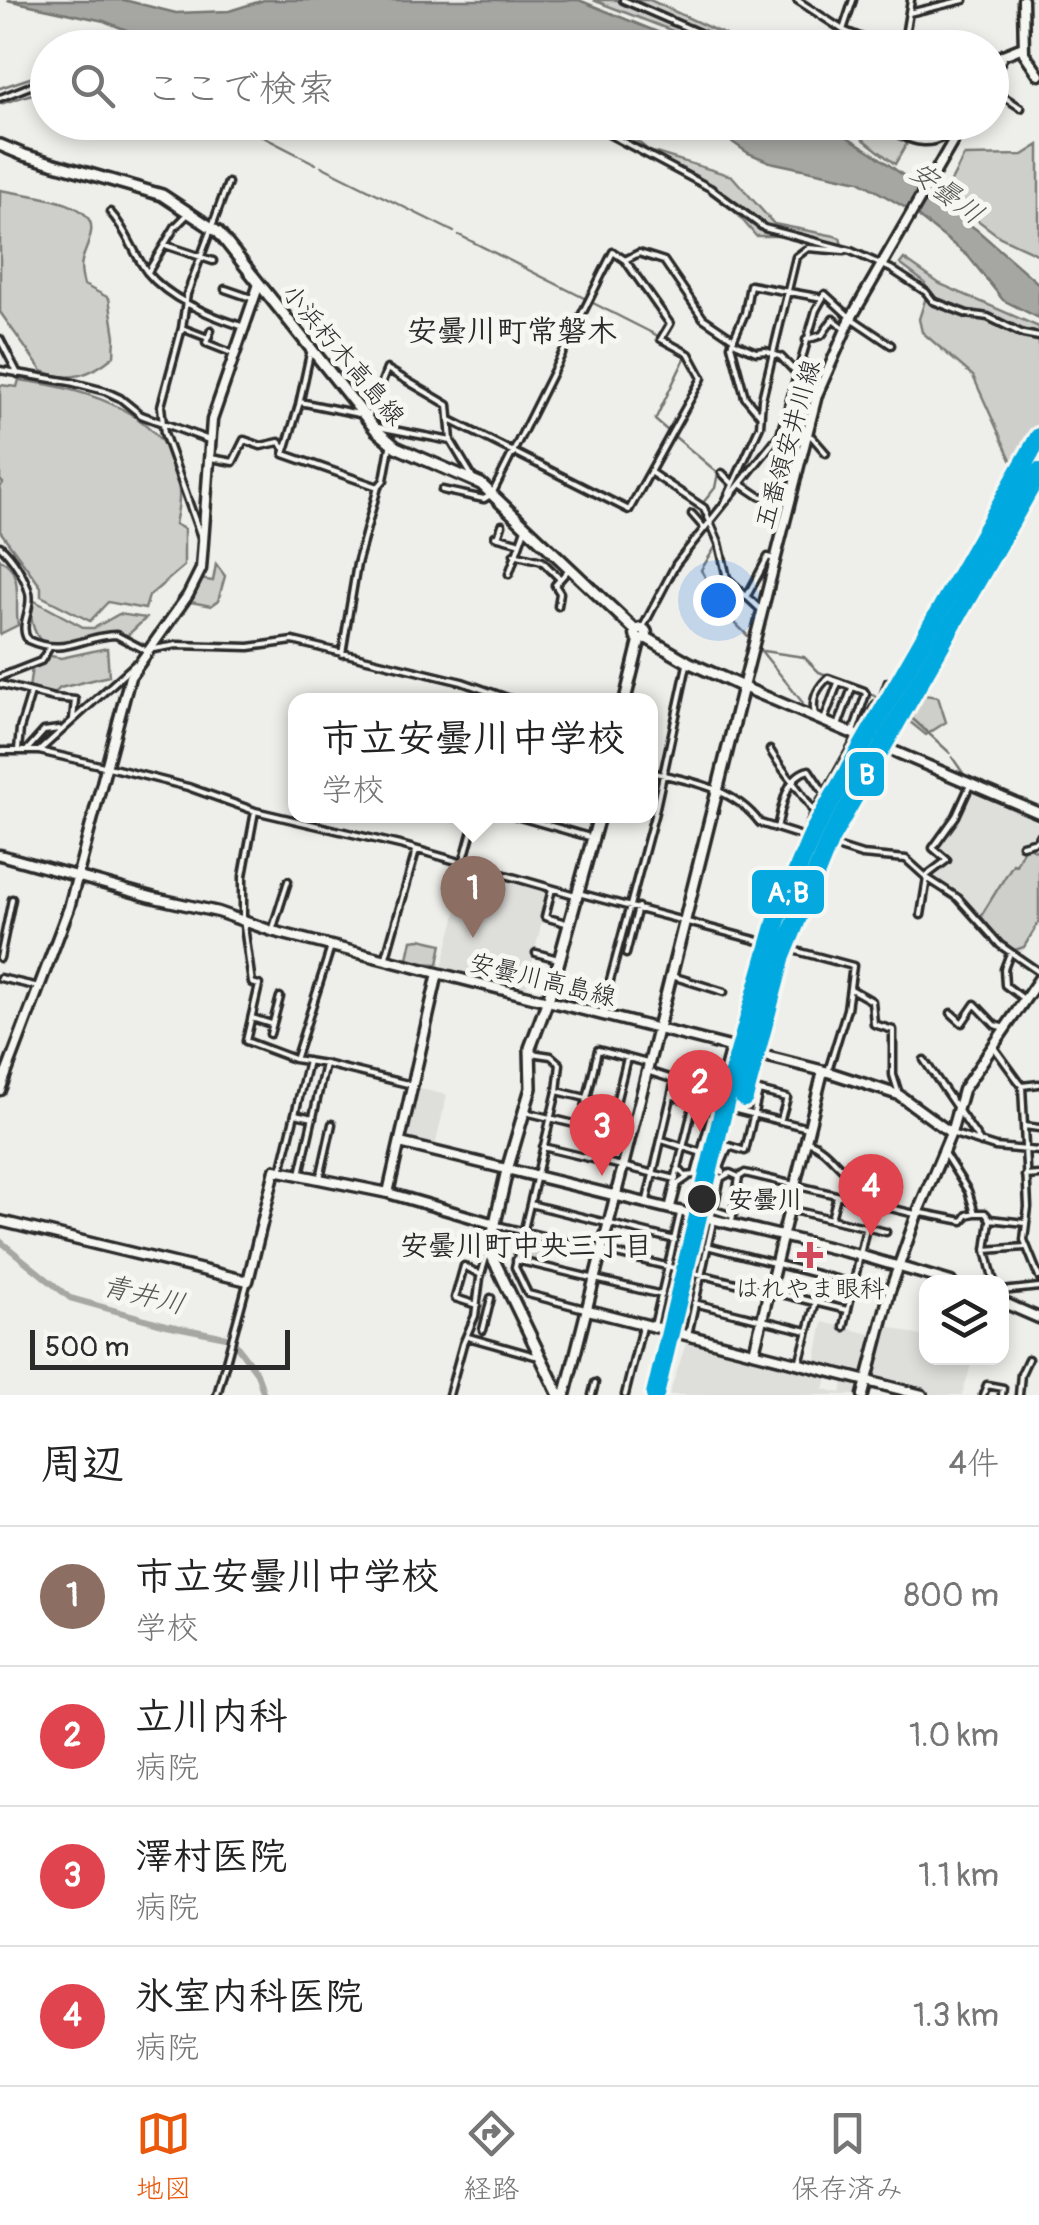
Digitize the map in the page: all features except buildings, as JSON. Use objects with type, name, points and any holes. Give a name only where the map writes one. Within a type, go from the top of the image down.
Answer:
[{"type":"main road","points":[[1022,0],[1022,48],[1026,60],[1039,75]]},
{"type":"main road","points":[[1009,53],[1022,48]]},
{"type":"main road","name":"五番領安井川線","points":[[743,687],[817,395],[853,316],[953,140]]},
{"type":"main road","name":"小浜朽木高島線","points":[[0,145],[162,194],[210,226],[390,442],[475,480],[641,634],[688,662],[743,687]]},
{"type":"main road","points":[[0,1090],[68,908],[130,677],[188,595],[200,569],[210,458],[208,440],[259,284]]},
{"type":"main road","points":[[627,693],[641,634]]},
{"type":"main road","points":[[562,1395],[651,1068],[743,687],[1039,813]]},
{"type":"main road","points":[[562,1395],[489,1250],[506,1170],[530,1088],[529,1052],[597,823]]},
{"type":"main road","name":"安曇川高島線","points":[[0,855],[243,919],[272,931],[825,1072],[899,1095],[951,1133]]},
{"type":"main road","points":[[388,1193],[438,974]]},
{"type":"main road","points":[[863,1395],[917,1213],[944,1152],[963,1090],[1039,976]]},
{"type":"main road","points":[[754,1352],[825,1072]]},
{"type":"main road","points":[[400,1143],[674,1210],[732,1220],[931,1275]]},
{"type":"main road","points":[[0,1221],[248,1281],[276,1170],[388,1193],[495,1224]]},
{"type":"main road","points":[[1009,1305],[1039,1318]]},
{"type":"main road","points":[[588,1310],[922,1395]]},
{"type":"street","points":[[624,0],[693,30]]},
{"type":"street","points":[[797,0],[843,30],[853,0]]},
{"type":"street","points":[[906,30],[912,0]]},
{"type":"street","points":[[909,13],[964,0]]},
{"type":"street","points":[[0,98],[30,86]]},
{"type":"street","points":[[1009,100],[1021,108]]},
{"type":"street","points":[[620,140],[710,188],[764,228],[847,250],[882,265],[934,301],[967,314],[988,316],[1039,337]]},
{"type":"street","points":[[915,140],[941,140]]},
{"type":"street","points":[[204,546],[162,423],[161,406],[185,302],[228,183]]},
{"type":"street","points":[[110,212],[125,230],[148,272],[185,302],[244,328]]},
{"type":"street","points":[[148,272],[188,212]]},
{"type":"street","points":[[165,245],[213,261]]},
{"type":"street","points":[[724,504],[753,448],[786,292],[801,252],[816,248],[847,250]]},
{"type":"street","points":[[442,490],[484,500],[492,494],[513,452],[610,256],[613,252],[625,260],[670,324],[662,340],[690,354],[702,378],[629,510],[513,452],[450,420]]},
{"type":"street","points":[[625,260],[640,253],[664,261],[704,318],[756,352],[773,352],[817,395]]},
{"type":"street","points":[[761,416],[745,397],[733,340],[745,313],[750,285],[822,298]]},
{"type":"street","points":[[225,289],[254,300]]},
{"type":"street","points":[[641,634],[676,564],[776,441],[822,298],[826,294],[890,344]]},
{"type":"street","points":[[806,340],[822,336],[833,319],[842,326]]},
{"type":"street","points":[[182,328],[208,338]]},
{"type":"street","points":[[211,330],[206,343],[234,354]]},
{"type":"street","points":[[1,342],[18,374]]},
{"type":"street","points":[[311,349],[284,454],[378,487]]},
{"type":"street","points":[[0,370],[105,391],[142,415],[208,440]]},
{"type":"street","points":[[369,420],[387,370],[448,405],[451,441],[475,480]]},
{"type":"street","points":[[300,402],[451,441]]},
{"type":"street","points":[[783,424],[816,440],[826,453]]},
{"type":"street","points":[[210,458],[233,462],[244,440],[261,446],[279,442],[285,449]]},
{"type":"street","points":[[342,654],[357,564],[378,487],[384,480],[390,442]]},
{"type":"street","points":[[650,472],[704,508],[728,578],[762,611]]},
{"type":"street","points":[[722,473],[733,484]]},
{"type":"street","points":[[741,484],[759,496],[788,502]]},
{"type":"street","points":[[692,514],[706,529]]},
{"type":"street","points":[[502,525],[497,537],[517,542]]},
{"type":"street","points":[[508,574],[517,542],[527,525]]},
{"type":"street","points":[[0,546],[12,559],[29,594],[25,637],[49,648],[64,648],[116,635],[144,655]]},
{"type":"street","points":[[514,554],[542,561],[559,578]]},
{"type":"street","points":[[747,596],[768,557],[774,559]]},
{"type":"street","points":[[558,606],[560,593],[555,584],[570,568]]},
{"type":"street","points":[[717,594],[736,586]]},
{"type":"street","points":[[39,751],[144,655],[177,644],[249,648],[294,642],[462,682],[493,693]]},
{"type":"street","points":[[0,677],[41,661],[49,648]]},
{"type":"street","points":[[658,784],[688,662]]},
{"type":"street","points":[[819,718],[812,705],[819,686],[828,678],[852,687],[866,694],[856,734]]},
{"type":"street","points":[[819,718],[838,681]]},
{"type":"street","points":[[763,942],[814,813],[856,734],[881,702],[888,682]]},
{"type":"street","points":[[0,684],[75,700],[73,719]]},
{"type":"street","points":[[838,726],[852,687]]},
{"type":"street","points":[[18,750],[31,693]]},
{"type":"street","points":[[26,750],[44,731],[63,728]]},
{"type":"street","points":[[770,750],[814,813]]},
{"type":"street","points":[[0,752],[39,751],[188,787],[288,819]]},
{"type":"street","points":[[777,828],[787,790],[805,769],[825,794]]},
{"type":"street","points":[[658,773],[718,789],[760,823],[862,855],[901,857],[958,898],[1010,954],[1039,976]]},
{"type":"street","points":[[921,915],[926,878],[947,860],[934,848],[956,816],[971,784]]},
{"type":"street","points":[[255,811],[244,866],[243,919],[252,983],[260,985],[246,1042],[294,1059],[412,1085]]},
{"type":"street","points":[[303,823],[853,966],[852,988],[825,1072]]},
{"type":"street","points":[[463,863],[474,823]]},
{"type":"street","points":[[540,823],[593,838]]},
{"type":"street","points":[[601,1014],[648,823]]},
{"type":"street","points":[[1022,844],[1037,841],[1039,836]]},
{"type":"street","points":[[385,960],[416,851]]},
{"type":"street","points":[[272,931],[288,882]]},
{"type":"street","points":[[552,888],[545,918],[569,924]]},
{"type":"street","points":[[0,958],[12,899]]},
{"type":"street","points":[[626,954],[638,907]]},
{"type":"street","points":[[296,1057],[331,946]]},
{"type":"street","points":[[536,952],[558,959]]},
{"type":"street","points":[[1010,954],[1004,969],[1005,985],[1025,1000]]},
{"type":"street","points":[[672,976],[724,992]]},
{"type":"street","points":[[0,978],[39,986]]},
{"type":"street","points":[[852,988],[872,1001],[874,1024],[893,1030],[893,1075],[899,1095]]},
{"type":"street","points":[[270,1034],[280,997]]},
{"type":"street","points":[[951,1014],[962,1023],[975,1004],[994,1024],[1005,1028]]},
{"type":"street","points":[[252,1018],[273,1024]]},
{"type":"street","points":[[994,1046],[1022,1086],[1028,1207],[1025,1247],[1039,1277]]},
{"type":"street","points":[[674,1210],[678,1184],[695,1175],[729,1047]]},
{"type":"street","points":[[581,1126],[598,1050],[627,1058],[675,1080],[646,1203]]},
{"type":"street","points":[[529,1052],[552,1056],[560,1064],[557,1091],[514,1268],[528,1294],[588,1310]]},
{"type":"street","points":[[608,1133],[627,1058]]},
{"type":"street","points":[[281,1171],[308,1060]]},
{"type":"street","points":[[924,1060],[980,1143]]},
{"type":"street","points":[[300,1174],[325,1064]]},
{"type":"street","points":[[1022,1086],[1039,1084]]},
{"type":"street","points":[[557,1091],[615,1105]]},
{"type":"street","points":[[780,1122],[787,1098],[759,1091],[745,1151],[729,1146],[720,1168],[724,1174],[739,1177],[745,1173],[963,1221],[967,1215],[976,1213],[990,1219],[1025,1223]]},
{"type":"street","points":[[654,1326],[674,1240],[676,1179],[694,1104],[672,1096]]},
{"type":"street","points":[[712,1104],[808,1128]]},
{"type":"street","points":[[524,1112],[632,1138]]},
{"type":"street","points":[[295,1114],[313,1118]]},
{"type":"street","points":[[320,1178],[332,1124]]},
{"type":"street","points":[[1024,1126],[1039,1128]]},
{"type":"street","points":[[951,1133],[980,1143],[1039,1151]]},
{"type":"street","points":[[662,1140],[699,1152]]},
{"type":"street","points":[[806,1140],[821,1146],[835,1166],[856,1178],[849,1198]]},
{"type":"street","points":[[543,1147],[676,1179]]},
{"type":"street","points":[[944,1152],[969,1193],[976,1213]]},
{"type":"street","points":[[679,1169],[688,1177]]},
{"type":"street","points":[[688,1335],[724,1174]]},
{"type":"street","points":[[1025,1176],[1039,1175]]},
{"type":"street","points":[[732,1220],[739,1177]]},
{"type":"street","points":[[831,1219],[837,1196]]},
{"type":"street","points":[[738,1197],[886,1232]]},
{"type":"street","points":[[530,1204],[674,1240]]},
{"type":"street","points":[[990,1219],[986,1250],[992,1275]]},
{"type":"street","points":[[495,1224],[847,1310]]},
{"type":"street","points":[[844,1327],[866,1228]]},
{"type":"street","points":[[707,1246],[852,1282]]},
{"type":"street","points":[[986,1250],[1025,1247]]},
{"type":"street","points":[[449,1395],[475,1316],[489,1250]]},
{"type":"street","points":[[516,1260],[662,1295]]},
{"type":"street","points":[[476,1305],[455,1298],[464,1266],[481,1275]]},
{"type":"street","points":[[505,1286],[520,1279]]},
{"type":"street","points":[[217,1395],[248,1281]]},
{"type":"street","points":[[1009,1291],[1039,1287]]},
{"type":"street","points":[[483,1330],[491,1298]]},
{"type":"street","points":[[799,1363],[816,1302]]},
{"type":"street","points":[[694,1303],[807,1330]]},
{"type":"street","points":[[475,1316],[486,1318]]},
{"type":"street","points":[[625,1395],[643,1324]]},
{"type":"street","points":[[468,1337],[540,1357]]},
{"type":"street","points":[[1019,1395],[1021,1374],[1028,1360]]},
{"type":"street","points":[[592,1395],[595,1383]]},
{"type":"street","points":[[983,1395],[987,1385],[1003,1388],[1002,1395]]},
{"type":"shaded area","points":[[7,0],[124,0],[176,13],[229,11],[264,0],[579,0],[652,30],[126,30],[104,21]]},
{"type":"shaded area","points":[[593,0],[650,0],[714,30],[670,30]]},
{"type":"shaded area","points":[[616,140],[636,140],[649,151],[732,176],[774,224],[835,236],[842,245],[837,249],[783,236],[756,236],[721,195]]},
{"type":"shaded area","points":[[729,140],[852,140],[977,230],[1039,284],[1039,318],[1003,300],[968,256],[911,211],[859,181],[770,162]]},
{"type":"shaded area","points":[[865,140],[909,140],[895,164]]},
{"type":"shaded area","points":[[1039,145],[1039,255],[1000,237],[944,195],[964,156],[1023,155]]},
{"type":"shaded area","points":[[0,190],[56,200],[83,212],[90,221],[82,276],[84,285],[109,298],[115,336],[114,356],[97,368],[71,377],[42,371],[0,312]]},
{"type":"shaded area","points":[[904,259],[940,284],[1039,327],[1036,497],[1017,473],[973,376],[922,332],[919,319],[928,291],[924,282],[900,264]]},
{"type":"shaded area","points":[[19,380],[97,398],[122,409],[162,442],[174,465],[179,492],[175,524],[184,529],[184,566],[149,596],[145,609],[108,602],[90,621],[41,596],[41,587],[0,531],[0,385],[17,387]]},
{"type":"shaded area","points":[[0,559],[16,580],[18,625],[0,634]]},
{"type":"shaded area","points":[[216,564],[225,576],[218,601],[211,606],[186,601],[199,579],[213,581]]},
{"type":"shaded area","points":[[31,599],[85,628],[94,628],[119,614],[146,618],[128,635],[104,634],[71,647],[56,648],[36,634]]},
{"type":"shaded area","points":[[107,648],[109,676],[60,688],[54,694],[29,689],[32,667],[51,656],[61,658]]},
{"type":"shaded area","points":[[899,691],[938,697],[946,722],[926,735],[910,722],[895,737],[887,735],[882,743],[872,737]]},
{"type":"shaded area","points":[[973,787],[1009,802],[1039,824],[1034,846],[1039,849],[1039,926],[1020,956],[932,876],[952,860],[937,849],[956,823]]},
{"type":"shaded area","points":[[1024,848],[1039,852],[1039,922],[1024,947],[1015,950],[999,939],[981,916]]},
{"type":"shaded area","points":[[468,868],[549,892],[525,992],[441,971]]},
{"type":"shaded area","points":[[412,940],[442,944],[438,964],[407,963]]},
{"type":"shaded area","points":[[417,1088],[447,1095],[435,1147],[409,1141],[406,1136]]},
{"type":"shaded area","points":[[524,1234],[550,1240],[544,1265],[518,1259]]},
{"type":"shaded area","points":[[823,1322],[874,1335],[863,1374],[815,1364]]},
{"type":"shaded area","points":[[884,1325],[919,1336],[919,1365],[971,1365],[962,1395],[933,1395],[873,1378]]},
{"type":"shaded area","points":[[688,1337],[828,1373],[824,1389],[841,1393],[845,1377],[859,1381],[858,1395],[669,1395]]},
{"type":"waterway","points":[[0,88],[30,78]]},
{"type":"waterway","points":[[0,104],[30,95]]},
{"type":"waterway","points":[[269,140],[316,164]]},
{"type":"waterway","points":[[321,166],[454,232]]},
{"type":"waterway","points":[[459,235],[586,299]]},
{"type":"waterway","points":[[591,302],[660,337],[659,341],[686,356],[655,420],[718,473],[715,488],[702,504]]},
{"type":"waterway","points":[[711,530],[716,546],[701,570],[727,615],[750,638]]},
{"type":"waterway","points":[[758,647],[803,703]]},
{"type":"waterway","points":[[763,651],[804,657],[819,672],[852,685]]},
{"type":"waterway","points":[[864,690],[881,700]]},
{"type":"waterway","points":[[887,707],[914,720],[950,753]]},
{"type":"waterway","points":[[952,757],[965,776]]},
{"type":"waterway","points":[[948,857],[936,849],[958,816]]},
{"type":"waterway","points":[[930,876],[942,866]]},
{"type":"waterway","points":[[944,892],[965,908]]},
{"type":"waterway","points":[[993,941],[1007,954]]},
{"type":"waterway","points":[[1011,957],[1024,964]]},
{"type":"waterway","name":"青井川","points":[[0,1241],[70,1298],[166,1325],[231,1338],[257,1373],[264,1395]]},
{"type":"transit line","name":"A;B","points":[[655,1395],[728,1091],[777,919],[814,831],[1039,437]]},
{"type":"transit line","name":"B","points":[[744,1098],[782,956],[830,839],[1039,472]]},
{"type":"place","name":"市立安曇川中学校","points":[[473,938]]},
{"type":"place","name":"立川内科","points":[[700,1132]]},
{"type":"place","name":"澤村医院","points":[[602,1176]]},
{"type":"place","name":"安曇川","points":[[702,1199]]},
{"type":"place","name":"氷室内科医院","points":[[871,1236]]},
{"type":"place","name":"はれやま眼科","points":[[810,1255]]},
{"type":"district","name":"安曇川町常磐木","points":[[512,331]]},
{"type":"district","name":"安曇川町中央三丁目","points":[[526,1245]]}]
